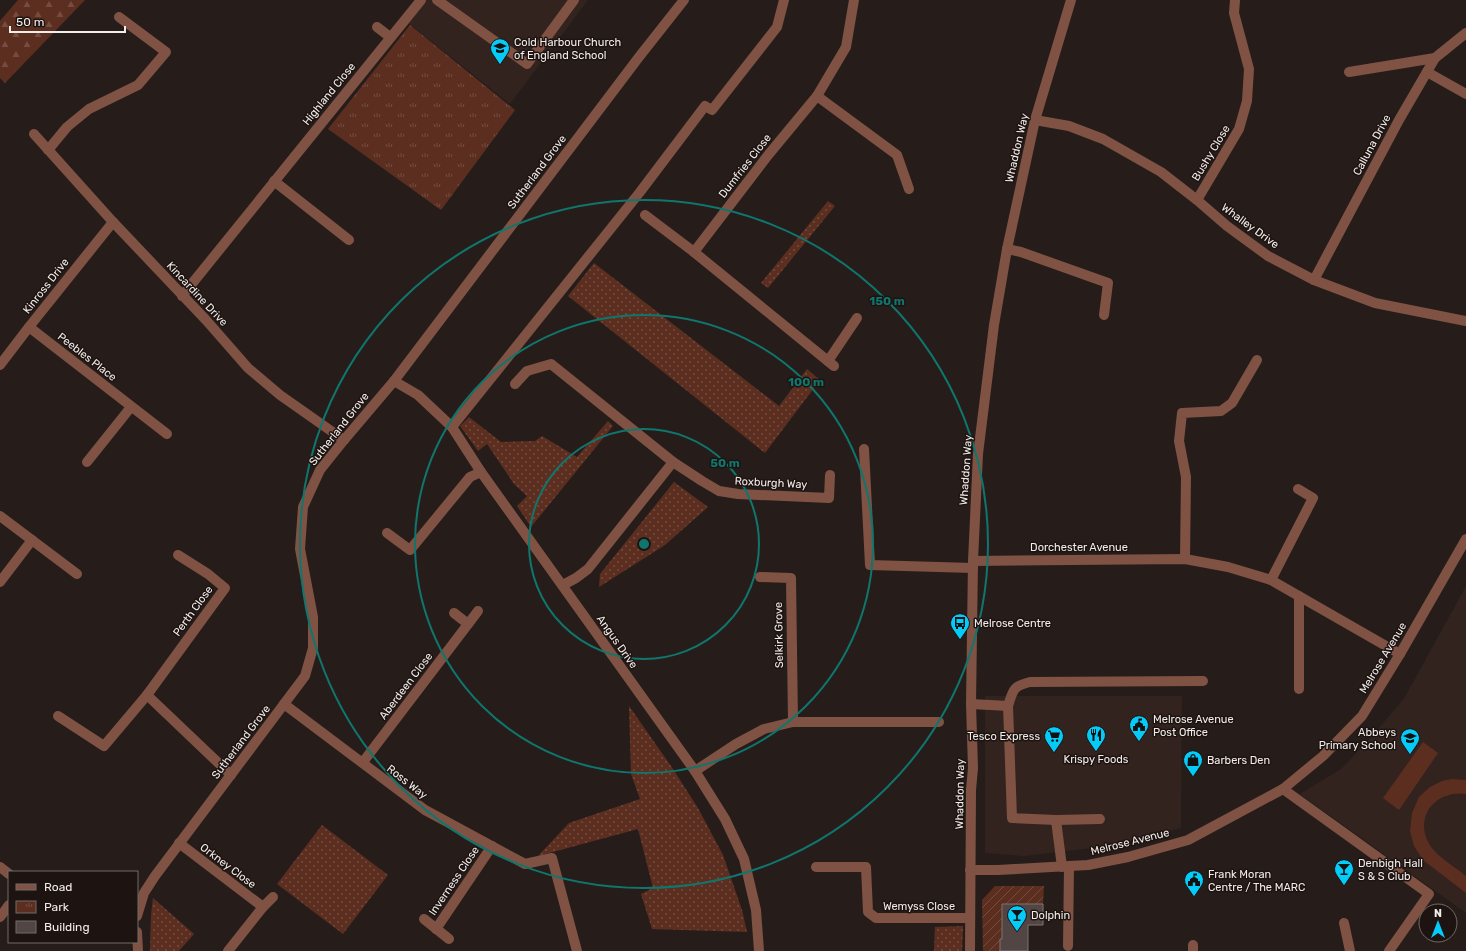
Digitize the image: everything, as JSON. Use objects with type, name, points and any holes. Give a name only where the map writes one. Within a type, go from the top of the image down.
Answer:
[{"type":"street","name":"Highland Close","points":[[182,296],[421,0]]},
{"type":"street","points":[[437,0],[527,64],[574,0]]},
{"type":"street","name":"Sutherland Grove","points":[[138,913],[144,893],[305,676],[313,648],[313,617],[300,549],[303,507],[320,470],[394,381],[639,57],[684,0]]},
{"type":"street","points":[[452,427],[640,192],[705,106],[712,110],[726,92],[777,26],[784,0]]},
{"type":"street","name":"Dumfries Close","points":[[694,252],[769,154],[816,96],[846,47],[854,0]]},
{"type":"street","name":"Whaddon Way","points":[[970,951],[971,790],[974,768],[971,704],[973,564],[978,454],[994,325],[1007,250],[1035,120],[1071,0]]},
{"type":"street","name":"Bushy Close","points":[[1197,200],[1239,129],[1247,101],[1249,69],[1234,13],[1235,0]]},
{"type":"street","points":[[48,150],[67,127],[90,109],[138,85],[166,52],[119,17]]},
{"type":"street","points":[[377,27],[390,37]]},
{"type":"street","name":"Calluna Drive","points":[[1314,280],[1426,72],[1435,58],[1466,33]]},
{"type":"street","points":[[1349,72],[1435,58]]},
{"type":"street","points":[[1426,72],[1466,94]]},
{"type":"street","points":[[816,96],[897,155],[909,189]]},
{"type":"street","name":"Whalley Drive","points":[[1035,120],[1069,126],[1103,139],[1161,172],[1268,256],[1314,280],[1375,304],[1466,321]]},
{"type":"street","name":"Kincardine Drive","points":[[34,134],[248,368],[280,395],[344,440]]},
{"type":"street","points":[[274,181],[349,240]]},
{"type":"street","points":[[645,215],[694,252],[831,364],[857,318]]},
{"type":"street","name":"Kinross Drive","points":[[0,365],[113,222]]},
{"type":"street","points":[[1007,250],[1021,252],[1108,283],[1104,315]]},
{"type":"street","name":"Peebles Place","points":[[29,327],[167,434]]},
{"type":"street","points":[[1185,559],[1186,477],[1180,441],[1182,413],[1221,411],[1232,403],[1257,360]]},
{"type":"street","name":"Roxburgh Way","points":[[515,384],[527,371],[551,364],[673,462],[719,491],[738,494],[829,498],[830,475]]},
{"type":"street","name":"Angus Drive","points":[[394,381],[418,396],[452,427],[481,472],[695,771],[724,819],[744,859],[756,910],[759,951]]},
{"type":"street","points":[[87,462],[131,407]]},
{"type":"street","name":"Dorchester Avenue","points":[[864,449],[870,566],[1185,559],[1228,567],[1272,580],[1400,654]]},
{"type":"street","points":[[562,585],[576,578],[588,569],[673,462]]},
{"type":"street","points":[[387,533],[410,550],[470,477],[481,472]]},
{"type":"street","points":[[1272,580],[1314,498],[1298,489]]},
{"type":"street","points":[[0,516],[77,574]]},
{"type":"street","name":"Melrose Avenue","points":[[970,870],[1065,867],[1088,865],[1128,857],[1188,840],[1283,789],[1323,756],[1362,716],[1400,654],[1466,539]]},
{"type":"street","points":[[0,582],[32,540]]},
{"type":"street","name":"Perth Close","points":[[58,716],[104,746],[147,695],[225,588],[208,574],[178,555]]},
{"type":"street","name":"Selkirk Grove","points":[[760,577],[791,578],[793,722]]},
{"type":"street","points":[[1299,596],[1299,689]]},
{"type":"street","name":"Aberdeen Close","points":[[362,762],[478,611]]},
{"type":"street","points":[[454,613],[468,624]]},
{"type":"street","points":[[1100,819],[1056,820],[1012,818],[1008,706],[1012,692],[1020,685],[1030,682],[1203,681]]},
{"type":"street","points":[[147,695],[231,775]]},
{"type":"street","name":"Ross Way","points":[[284,704],[425,810],[525,864],[552,858],[577,951]]},
{"type":"street","points":[[971,704],[1008,706]]},
{"type":"street","points":[[695,771],[736,744],[764,729],[793,722],[939,722]]},
{"type":"street","points":[[1283,789],[1429,894],[1390,951]]},
{"type":"street","points":[[1056,820],[1065,867],[1068,946]]},
{"type":"street","name":"Orkney Close","points":[[179,844],[263,907]]},
{"type":"street","name":"Inverness Close","points":[[436,929],[492,846]]},
{"type":"street","points":[[0,867],[8,873]]},
{"type":"street","name":"Wemyss Close","points":[[816,867],[866,867],[868,912],[876,918],[970,918]]},
{"type":"street","points":[[228,951],[263,907],[274,897]]},
{"type":"street","points":[[0,917],[8,906]]},
{"type":"street","name":"Inverness Close","points":[[424,919],[449,939]]},
{"type":"street","points":[[1344,923],[1350,951]]},
{"type":"shaded area","name":"Cold Harbour Church of England School","points":[[425,0],[588,0],[510,104],[407,22]]},
{"type":"shaded area","name":"Abbeys Primary School","points":[[1466,586],[1466,913],[1458,907],[1458,903],[1452,903],[1300,794],[1341,769],[1368,741],[1405,697]]},
{"type":"shaded area","points":[[985,696],[1182,696],[1181,828],[1109,846],[1024,856],[985,853]]},
{"type":"green space","points":[[18,0],[85,0],[5,83],[0,78],[0,21]]},
{"type":"green space","points":[[410,25],[515,110],[441,210],[328,129]]},
{"type":"green space","points":[[828,201],[835,206],[768,288],[761,283]]},
{"type":"green space","points":[[594,263],[779,406],[807,369],[820,380],[765,453],[568,296]]},
{"type":"green space","points":[[469,417],[501,442],[535,441],[542,436],[577,457],[608,421],[613,426],[531,527],[517,506],[527,496],[514,484],[487,444],[478,451],[460,426]]},
{"type":"green space","points":[[674,482],[708,507],[665,545],[599,587],[600,574]]},
{"type":"green space","points":[[629,706],[698,808],[723,855],[742,910],[747,932],[652,929],[641,894],[653,888],[638,829],[538,856],[569,823],[640,799],[631,774]]},
{"type":"green space","points":[[1423,742],[1438,753],[1399,810],[1383,798]]},
{"type":"green space","points":[[1452,779],[1466,780],[1466,794],[1448,795],[1433,804],[1428,810],[1424,827],[1426,837],[1437,854],[1466,876],[1466,893],[1423,860],[1414,846],[1410,831],[1412,813],[1419,797],[1430,787],[1442,781]]},
{"type":"green space","points":[[322,825],[388,875],[343,934],[277,884]]},
{"type":"green space","points":[[995,886],[1044,886],[1043,904],[1002,904],[1002,925],[1006,939],[1000,939],[1000,951],[983,951],[982,900]]},
{"type":"green space","points":[[153,898],[194,934],[179,951],[150,951]]},
{"type":"green space","points":[[963,926],[962,951],[934,951],[935,927]]},
{"type":"building","name":"Dolphin","points":[[1002,904],[1043,904],[1043,925],[1028,925],[1028,951],[1000,951],[1000,939],[1002,939]]},
{"type":"place","name":"Cold Harbour Church of England School","points":[[500,65]]},
{"type":"place","name":"Melrose Centre","points":[[960,640]]},
{"type":"place","name":"Melrose Avenue Post Office","points":[[1139,742]]},
{"type":"place","name":"Krispy Foods","points":[[1096,752]]},
{"type":"place","name":"Tesco Express","points":[[1054,753]]},
{"type":"place","name":"Abbeys Primary School","points":[[1410,755]]},
{"type":"place","name":"Barbers Den","points":[[1193,777]]},
{"type":"place","name":"Denbigh Hall S & S Club","points":[[1344,886]]},
{"type":"place","name":"Frank Moran Centre / The MARC","points":[[1194,897]]},
{"type":"place","name":"Dolphin","points":[[1017,932]]}]
